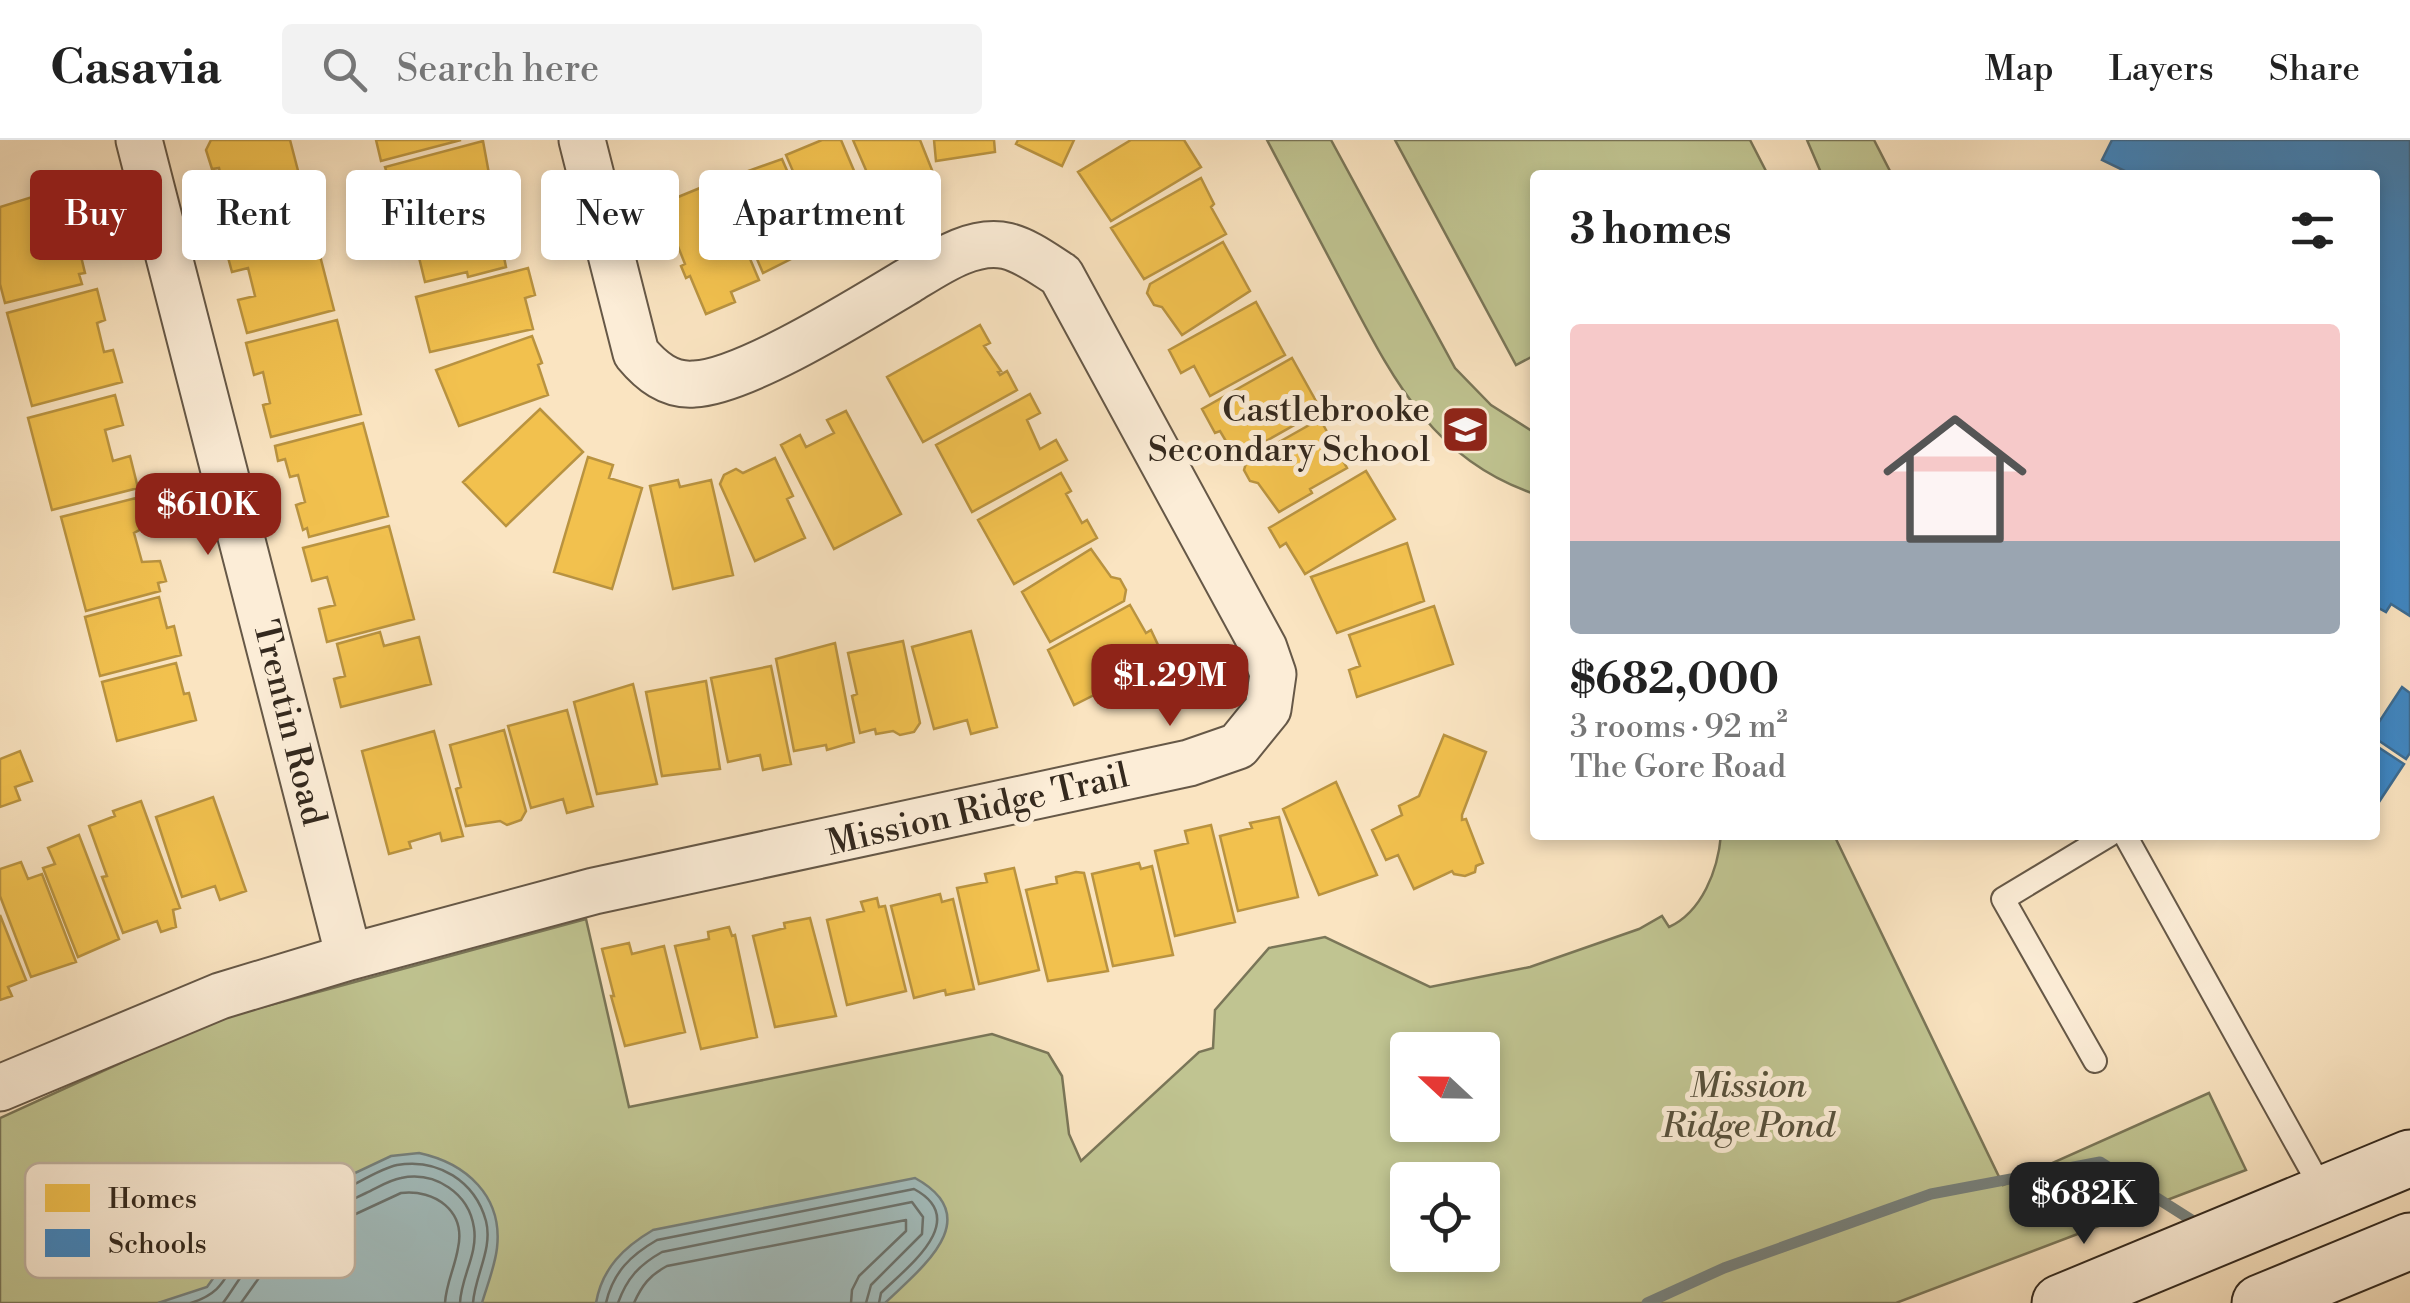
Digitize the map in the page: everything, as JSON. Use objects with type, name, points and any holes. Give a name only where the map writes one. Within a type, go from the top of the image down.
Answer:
[{"type":"main road","points":[[2060,1303],[2410,1158]]},
{"type":"main road","points":[[2260,1303],[2391,1248]]},
{"type":"street","name":"Trentin Road","points":[[139,140],[349,957]]},
{"type":"street","name":"Mission Ridge Trail","points":[[0,1088],[220,996],[349,957],[594,891],[1189,763],[1238,746],[1268,709],[1273,674],[1264,648],[1062,276],[1007,246],[956,253],[834,324],[734,375],[694,384],[666,379],[650,371],[636,353],[582,140]]},
{"type":"lane","points":[[2095,1061],[2003,899],[2101,840]]},
{"type":"lane","points":[[2127,840],[2304,1202]]},
{"type":"green space","points":[[1267,140],[1331,140],[1455,368],[1491,405],[1530,430],[1530,492],[1469,460],[1443,438],[1420,413],[1381,355]]},
{"type":"green space","points":[[1395,140],[1750,140],[1765,170],[1530,170],[1530,358],[1516,365]]},
{"type":"green space","points":[[1807,140],[1874,140],[1889,170],[1820,170]]},
{"type":"green space","name":"Mission Ridge Pond","points":[[1720,840],[1836,840],[2003,1185],[2209,1093],[2246,1170],[1896,1303],[0,1303],[0,1118],[197,1028],[237,1014],[586,919],[629,1107],[992,1034],[1048,1053],[1062,1076],[1069,1134],[1081,1161],[1199,1052],[1213,1048],[1215,1010],[1269,948],[1325,937],[1430,987],[1530,967],[1639,929],[1662,916],[1669,927],[1691,911],[1706,888]]},
{"type":"water","points":[[419,1153],[452,1165],[478,1185],[487,1198],[494,1213],[497,1248],[482,1303],[158,1303],[207,1287],[213,1278],[355,1278],[355,1173],[391,1156]]},
{"type":"water","points":[[915,1178],[936,1193],[946,1210],[947,1226],[929,1259],[885,1303],[596,1303],[603,1279],[616,1260],[653,1230]]},
{"type":"building: Homes","points":[[211,140],[290,140],[298,170],[212,169],[206,150]]},
{"type":"building: Homes","points":[[376,140],[461,140],[381,161]]},
{"type":"building: Homes","points":[[822,140],[841,140],[854,170],[792,170],[786,155]]},
{"type":"building: Homes","points":[[853,140],[920,140],[932,170],[866,170]]},
{"type":"building: Homes","points":[[934,140],[994,140],[995,152],[936,161]]},
{"type":"building: Homes","points":[[1018,140],[1074,140],[1062,166],[1016,144]]},
{"type":"building: Homes","points":[[1131,140],[1184,140],[1201,167],[1111,221],[1078,172]]},
{"type":"building: Homes","points":[[483,141],[488,170],[386,170],[385,167]]},
{"type":"building: Homes","points":[[782,159],[787,170],[751,170]]},
{"type":"building: Homes","points":[[1201,178],[1226,234],[1144,279],[1111,228]]},
{"type":"building: Homes","points":[[699,188],[699,260],[751,260],[759,280],[731,292],[735,302],[706,314],[690,276],[686,278],[681,266],[685,264],[679,249],[679,197]]},
{"type":"building: Homes","points":[[30,198],[30,260],[82,260],[85,273],[79,274],[82,284],[5,303],[0,284],[0,207]]},
{"type":"building: Homes","points":[[1223,242],[1250,291],[1182,335],[1162,307],[1154,305],[1147,293],[1150,284]]},
{"type":"building: Homes","points":[[229,260],[321,260],[334,310],[247,333],[238,300],[255,296],[248,268],[232,272]]},
{"type":"building: Homes","points":[[420,260],[505,260],[506,267],[425,282]]},
{"type":"building: Homes","points":[[757,260],[789,260],[763,273]]},
{"type":"building: Homes","points":[[528,268],[535,295],[525,298],[533,329],[430,352],[416,297]]},
{"type":"building: Homes","points":[[97,289],[105,320],[97,323],[104,352],[113,350],[122,382],[32,406],[7,313]]},
{"type":"building: Homes","points":[[1256,302],[1285,355],[1210,396],[1194,366],[1181,373],[1169,350]]},
{"type":"building: Homes","points":[[337,320],[361,414],[271,437],[263,405],[270,403],[263,372],[254,375],[246,343]]},
{"type":"building: Homes","points":[[980,325],[990,343],[984,346],[1001,371],[998,372],[1000,375],[1007,371],[1017,390],[923,442],[887,377]]},
{"type":"building: Homes","points":[[532,336],[548,395],[459,426],[436,370]]},
{"type":"building: Homes","points":[[1292,358],[1321,410],[1236,458],[1220,431],[1215,433],[1202,409]]},
{"type":"building: Homes","points":[[1030,394],[1040,413],[1027,420],[1040,449],[1056,440],[1067,460],[972,512],[936,445]]},
{"type":"building: Homes","points":[[115,395],[123,425],[105,430],[113,461],[130,456],[138,488],[52,510],[28,418]]},
{"type":"building: Homes","points":[[540,409],[583,452],[506,526],[463,482]]},
{"type":"building: Homes","points":[[846,411],[901,514],[834,549],[781,445],[800,435],[806,447],[834,433],[827,420]]},
{"type":"building: Homes","points":[[1320,419],[1347,468],[1279,512],[1258,483],[1250,481],[1244,470],[1247,460]]},
{"type":"building: Homes","points":[[363,423],[388,516],[309,537],[296,505],[305,502],[298,475],[290,477],[285,459],[278,461],[275,446]]},
{"type":"building: Homes","points":[[588,457],[613,465],[609,478],[642,488],[612,589],[554,572]]},
{"type":"building: Homes","points":[[775,458],[793,496],[787,499],[805,538],[755,561],[720,484],[724,475],[736,469],[743,473]]},
{"type":"building: Homes","points":[[1366,471],[1395,519],[1305,574],[1286,543],[1280,547],[1269,528]]},
{"type":"building: Homes","points":[[1061,473],[1071,491],[1066,494],[1082,523],[1087,520],[1097,538],[1014,584],[978,520]]},
{"type":"building: Homes","points":[[678,480],[680,487],[711,480],[733,575],[673,589],[650,486]]},
{"type":"building: Homes","points":[[136,498],[139,507],[146,505],[151,524],[134,533],[142,562],[160,561],[166,581],[158,583],[160,591],[86,611],[61,517]]},
{"type":"building: Homes","points":[[389,526],[414,619],[327,642],[319,609],[335,605],[327,577],[312,581],[303,548]]},
{"type":"building: Homes","points":[[1407,543],[1424,601],[1337,633],[1311,577]]},
{"type":"building: Homes","points":[[1091,549],[1111,577],[1120,579],[1126,590],[1124,601],[1050,642],[1022,592]]},
{"type":"building: Homes","points":[[159,597],[167,628],[174,626],[181,655],[100,676],[85,617]]},
{"type":"building: Homes","points":[[1130,605],[1146,633],[1151,630],[1167,664],[1130,685],[1126,679],[1074,705],[1048,650]]},
{"type":"building: Homes","points":[[1434,606],[1453,664],[1357,697],[1349,670],[1360,666],[1349,635]]},
{"type":"building: Homes","points":[[971,631],[997,727],[971,734],[967,720],[934,729],[912,647]]},
{"type":"building: Homes","points":[[380,632],[384,646],[419,637],[431,684],[341,707],[334,679],[345,676],[337,644]]},
{"type":"building: Homes","points":[[903,641],[920,723],[914,732],[900,735],[893,731],[876,734],[875,729],[860,733],[848,653]]},
{"type":"building: Homes","points":[[835,643],[854,742],[827,750],[826,745],[794,751],[776,659]]},
{"type":"building: Homes","points":[[176,663],[196,720],[117,741],[102,682]]},
{"type":"building: Homes","points":[[771,666],[791,764],[763,770],[760,755],[728,762],[711,678]]},
{"type":"building: Homes","points":[[706,681],[720,769],[662,776],[646,692]]},
{"type":"building: Homes","points":[[633,684],[657,784],[597,794],[574,702]]},
{"type":"building: Homes","points":[[567,710],[593,806],[567,813],[563,799],[531,808],[508,726]]},
{"type":"building: Homes","points":[[504,730],[526,811],[521,820],[507,825],[500,821],[466,826],[450,745]]},
{"type":"building: Homes","points":[[434,731],[463,836],[442,841],[440,833],[409,842],[411,848],[389,854],[362,751]]},
{"type":"building: Homes","points":[[1444,735],[1486,752],[1462,815],[1483,863],[1465,876],[1452,871],[1414,889],[1398,855],[1386,860],[1372,830],[1402,815],[1399,806],[1419,796]]},
{"type":"building: Homes","points":[[20,751],[32,781],[15,787],[20,800],[0,807],[0,759]]},
{"type":"building: Homes","points":[[1336,782],[1377,875],[1319,895],[1283,809]]},
{"type":"building: Homes","points":[[213,797],[246,891],[220,900],[215,886],[182,897],[156,817]]},
{"type":"building: Homes","points":[[141,801],[180,908],[173,910],[176,927],[161,932],[157,921],[123,933],[102,877],[107,876],[89,826],[115,816],[113,811]]},
{"type":"building: Homes","points":[[1279,817],[1298,897],[1238,911],[1220,836],[1252,828],[1250,823]]},
{"type":"building: Homes","points":[[1211,825],[1235,922],[1175,936],[1155,851],[1188,843],[1185,831]]},
{"type":"building: Homes","points":[[79,835],[119,939],[78,957],[43,868],[55,864],[48,848]]},
{"type":"building: Homes","points":[[21,862],[28,879],[42,874],[76,962],[31,977],[0,896],[0,869]]},
{"type":"building: Homes","points":[[1139,863],[1141,869],[1152,866],[1173,955],[1113,966],[1092,874]]},
{"type":"building: Homes","points":[[1014,868],[1039,970],[979,984],[957,888],[987,882],[985,874]]},
{"type":"building: Homes","points":[[1084,873],[1108,971],[1048,981],[1026,890],[1057,883],[1056,877]]},
{"type":"building: Homes","points":[[940,894],[942,902],[953,899],[974,989],[946,995],[945,990],[914,998],[891,906]]},
{"type":"building: Homes","points":[[877,898],[879,907],[885,906],[906,991],[847,1005],[827,920],[864,911],[861,902]]},
{"type":"building: Homes","points":[[0,915],[26,980],[8,987],[12,996],[0,1000]]},
{"type":"building: Homes","points":[[810,918],[836,1016],[775,1027],[753,936],[785,928],[784,923]]},
{"type":"building: Homes","points":[[729,927],[735,935],[757,1037],[701,1049],[675,946],[709,939],[708,932]]},
{"type":"building: Homes","points":[[629,943],[632,954],[664,946],[685,1032],[625,1046],[602,949]]},
{"type":"building: Schools","points":[[2112,140],[2410,140],[2410,616],[2391,604],[2386,612],[2380,609],[2380,170],[2123,170],[2102,160]]},
{"type":"building: Schools","points":[[2402,687],[2410,693],[2410,753],[2406,759],[2380,741],[2380,720]]},
{"type":"building: Schools","points":[[2380,748],[2404,764],[2380,800]]},
{"type":"waterway","points":[[1647,1303],[1724,1268],[1931,1194],[2100,1162],[2201,1226]]},
{"type":"place","name":"Castlebrooke Secondary School","points":[[1465,430]]}]
